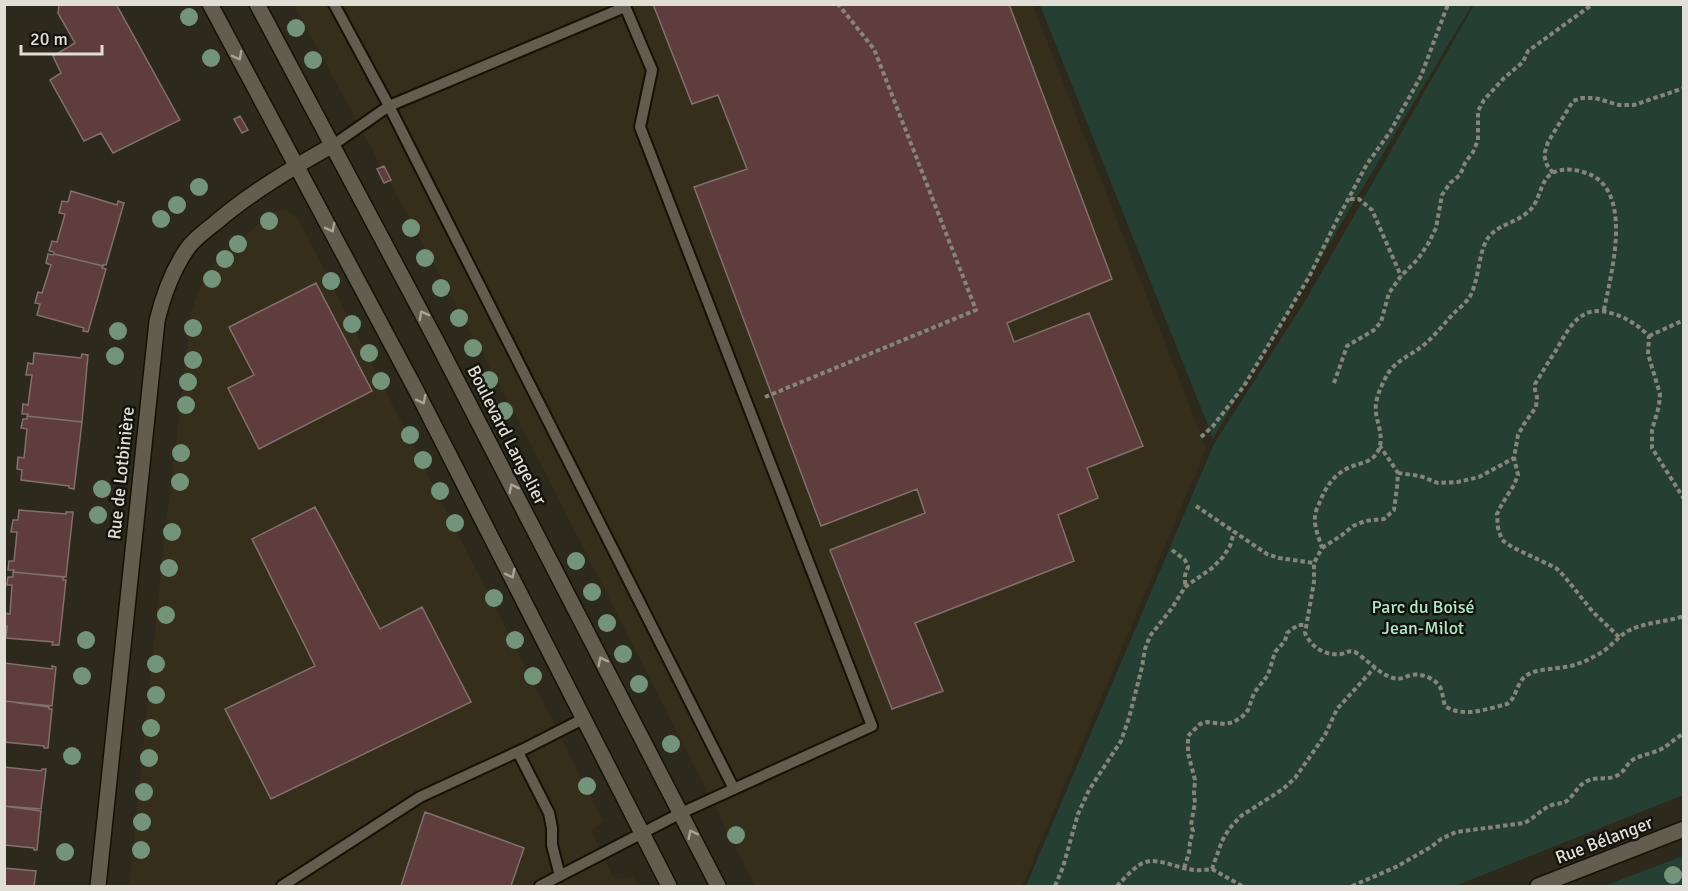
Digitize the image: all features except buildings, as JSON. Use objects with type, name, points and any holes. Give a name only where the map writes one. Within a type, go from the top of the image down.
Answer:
[{"type":"main road","points":[[210,4],[416,390],[669,886]]},
{"type":"main road","name":"Boulevard Langelier","points":[[257,4],[444,355],[718,886]]},
{"type":"main road","name":"Rue de Lotbinière","points":[[98,886],[157,321],[163,297],[178,263],[197,238],[235,206],[297,165],[333,145]]},
{"type":"main road","name":"Rue Bélanger","points":[[1538,886],[1683,829]]},
{"type":"lane","points":[[333,4],[389,106],[734,789]]},
{"type":"lane","points":[[333,145],[389,106],[625,6],[652,70],[640,128],[872,726],[681,813],[540,886]]},
{"type":"lane","points":[[282,886],[420,797],[585,718]]},
{"type":"lane","points":[[518,752],[549,813],[552,845],[561,876]]},
{"type":"path","points":[[747,403],[773,395],[976,310],[874,49],[838,4]]},
{"type":"path","points":[[1201,437],[1213,426],[1244,386],[1309,277],[1367,164],[1386,138],[1420,75],[1448,4]]},
{"type":"path","points":[[1334,383],[1347,346],[1374,330],[1381,322],[1389,293],[1428,244],[1436,228],[1442,195],[1450,183],[1460,175],[1478,140],[1478,111],[1484,100],[1523,62],[1528,51],[1593,4]]},
{"type":"path","points":[[1553,173],[1544,155],[1548,142],[1573,101],[1582,98],[1596,98],[1619,105],[1634,105],[1683,88]]},
{"type":"path","points":[[1322,548],[1315,516],[1326,488],[1341,471],[1369,461],[1376,454],[1380,445],[1381,435],[1375,412],[1377,396],[1386,376],[1393,366],[1425,344],[1470,297],[1487,239],[1503,225],[1528,213],[1535,205],[1544,181],[1553,173],[1568,169],[1594,176],[1609,194],[1614,207],[1616,217],[1613,260],[1604,310]]},
{"type":"path","points":[[1350,199],[1359,199],[1372,210],[1401,276]]},
{"type":"path","points":[[1620,637],[1593,612],[1556,568],[1512,547],[1502,540],[1498,528],[1497,514],[1518,476],[1514,458],[1518,435],[1536,407],[1535,384],[1562,336],[1583,315],[1596,310],[1604,310],[1641,328],[1649,336],[1648,354],[1660,394],[1652,430],[1652,448],[1683,499]]},
{"type":"path","points":[[1649,336],[1683,320]]},
{"type":"path","points":[[1380,445],[1398,473],[1394,510],[1384,519],[1365,521],[1353,526],[1322,548],[1314,563],[1314,582],[1305,625],[1308,640],[1319,650],[1341,654],[1350,650],[1382,673],[1398,680],[1417,674],[1425,675],[1439,686],[1444,706],[1464,712],[1507,704],[1525,676],[1535,671],[1575,665],[1611,646],[1627,631],[1683,616]]},
{"type":"path","points":[[1398,473],[1420,476],[1438,483],[1458,482],[1479,477],[1514,458]]},
{"type":"path","points":[[1196,506],[1267,554],[1314,563]]},
{"type":"path","points":[[1056,886],[1078,814],[1089,790],[1121,741],[1150,636],[1185,587],[1212,568],[1223,557],[1230,546],[1234,532]]},
{"type":"path","points":[[1172,550],[1185,560],[1188,567],[1185,587]]},
{"type":"path","points":[[1184,868],[1188,860],[1193,831],[1191,825],[1195,803],[1195,780],[1188,753],[1188,736],[1200,724],[1207,722],[1225,724],[1234,722],[1243,716],[1248,710],[1254,693],[1268,675],[1275,652],[1287,633],[1298,625],[1305,625]]},
{"type":"path","points":[[1212,868],[1229,829],[1241,816],[1284,789],[1295,778],[1325,735],[1337,709],[1375,667]]},
{"type":"path","points":[[1352,886],[1396,867],[1449,834],[1524,823],[1533,819],[1543,809],[1569,799],[1582,784],[1590,779],[1608,779],[1616,776],[1623,772],[1633,759],[1663,748],[1683,734]]},
{"type":"path","points":[[1117,886],[1142,864],[1149,861],[1197,870],[1212,868],[1242,886]]},
{"type":"shaded area","points":[[294,5],[1033,5],[1206,448],[1022,886],[755,886],[528,439]]},
{"type":"shaded area","points":[[285,210],[298,218],[604,822],[591,830],[614,879],[633,877],[638,886],[129,886],[164,542],[191,314],[198,290],[213,264],[272,213]]},
{"type":"green space","points":[[1040,5],[1472,5],[1213,438]]},
{"type":"green space","name":"Parc du Boisé Jean-Milot","points":[[1474,5],[1683,5],[1683,795],[1455,886],[1026,886],[1214,444],[1307,298]]},
{"type":"green space","points":[[1683,856],[1683,886],[1604,886]]}]
